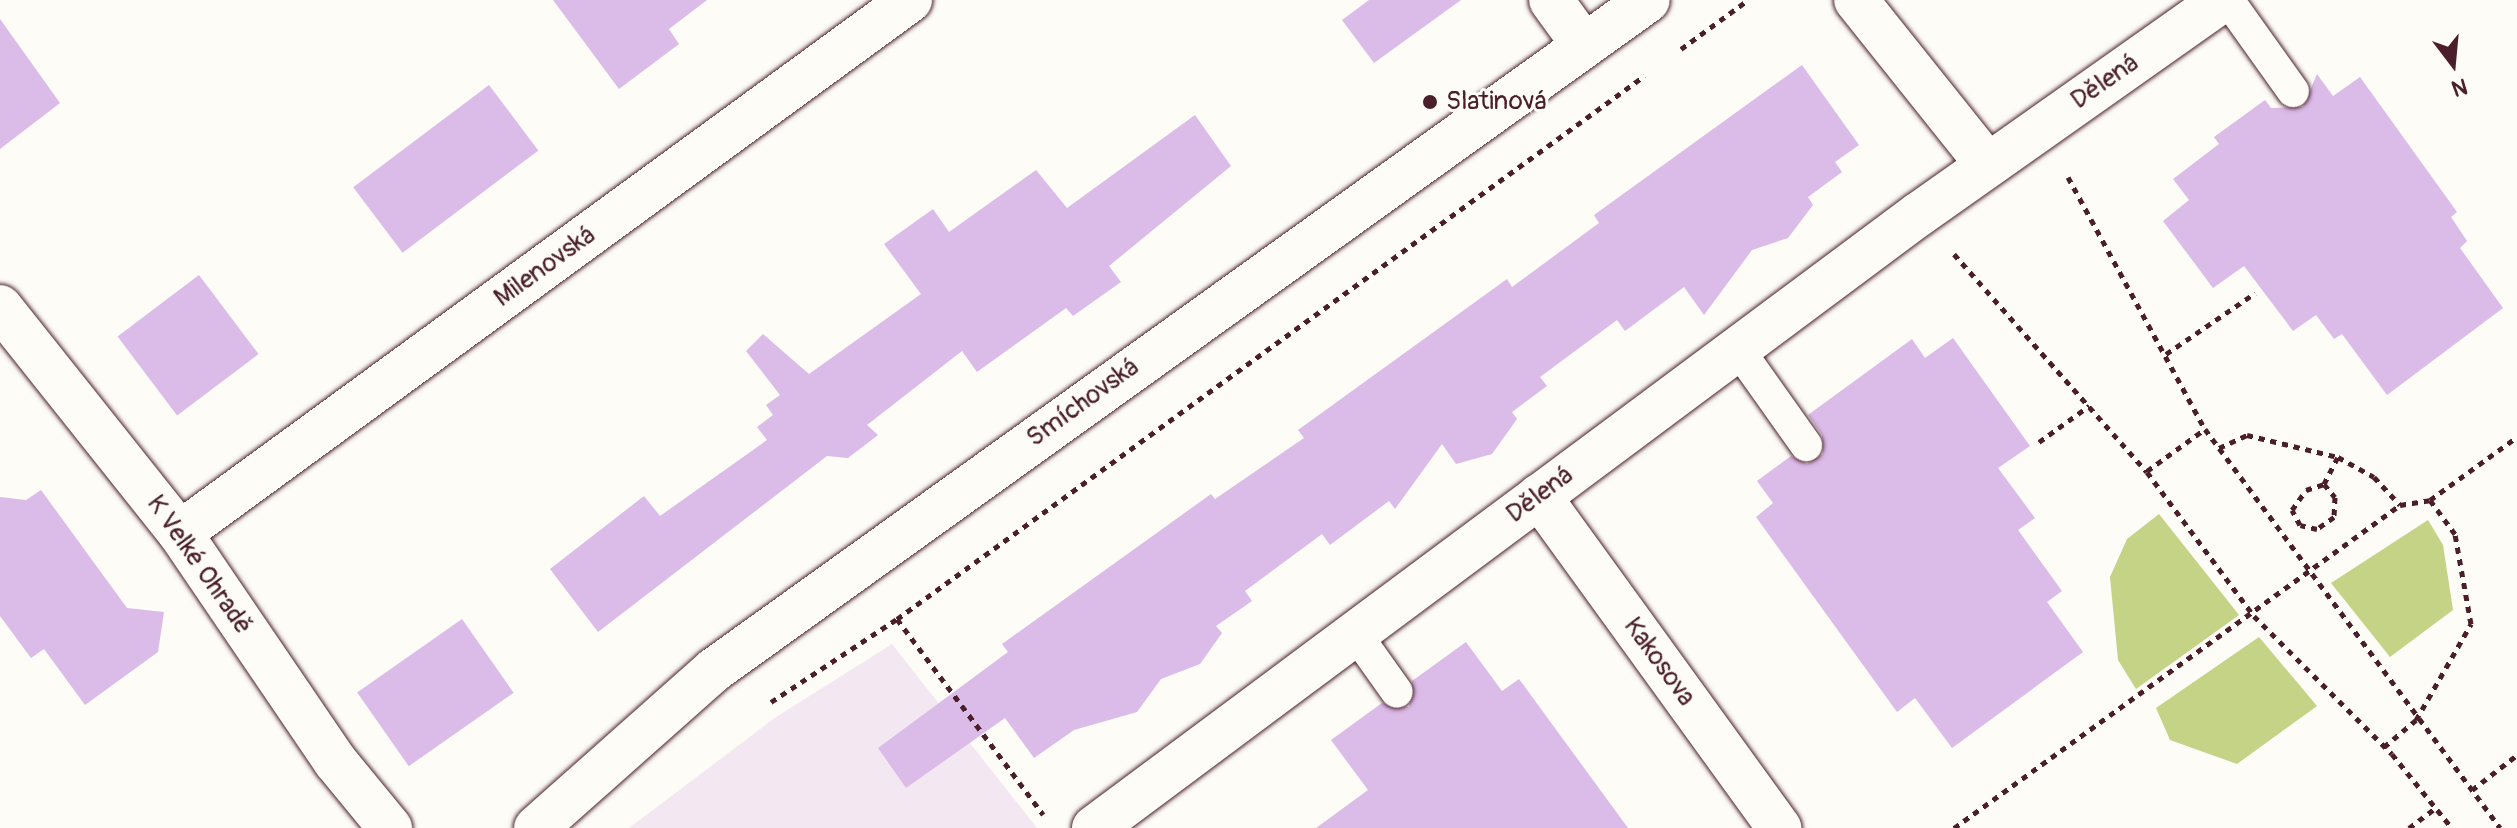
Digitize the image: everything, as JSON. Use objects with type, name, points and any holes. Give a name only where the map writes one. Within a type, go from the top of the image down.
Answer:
[{"type":"street","name":"Milenovská","points":[[180,533],[910,0]]},
{"type":"street","points":[[1551,0],[1583,44]]},
{"type":"street","name":"Smíchovská","points":[[536,828],[714,670],[1648,0]]},
{"type":"street","points":[[1856,0],[1987,164]]},
{"type":"street","name":"Dělená","points":[[1094,828],[1987,164],[2225,0]]},
{"type":"street","name":"K Velké Ohradě","points":[[0,307],[180,533],[335,761],[390,828]]},
{"type":"street","name":"Kakosova","points":[[1539,496],[1779,828]]},
{"type":"lane","points":[[2225,0],[2293,91]]},
{"type":"lane","points":[[1738,349],[1806,445]]},
{"type":"lane","points":[[1355,633],[1397,692]]},
{"type":"path","points":[[1671,56],[1748,0]]},
{"type":"path","points":[[767,704],[897,619],[1658,66]]},
{"type":"path","points":[[2040,127],[2205,429],[2306,575],[2500,828]]},
{"type":"path","points":[[1919,214],[2147,472],[2254,616],[2384,747],[2452,828]]},
{"type":"path","points":[[2166,354],[2255,293]]},
{"type":"path","points":[[2039,442],[2089,406]]},
{"type":"path","points":[[2147,472],[2205,429]]},
{"type":"path","points":[[2219,448],[2247,435],[2338,457],[2374,477],[2400,505]]},
{"type":"path","points":[[1954,828],[2254,616],[2400,505],[2430,500],[2517,437]]},
{"type":"path","points":[[2324,484],[2335,497],[2334,517],[2317,529],[2300,525],[2292,510],[2306,490],[2324,484],[2338,457]]},
{"type":"path","points":[[2384,747],[2416,720],[2471,624],[2455,534],[2430,500]]},
{"type":"path","points":[[897,619],[1053,828]]},
{"type":"path","points":[[2472,790],[2517,755]]},
{"type":"path","points":[[2409,828],[2436,808]]},
{"type":"shaded area","points":[[892,644],[1037,828],[629,828],[776,717]]},
{"type":"green space","points":[[2159,514],[2239,615],[2136,689],[2118,660],[2110,577],[2127,539]]},
{"type":"green space","points":[[2428,520],[2443,545],[2453,610],[2390,657],[2331,583]]},
{"type":"green space","points":[[2259,637],[2317,706],[2237,764],[2170,740],[2156,708]]},
{"type":"building","points":[[553,0],[707,0],[669,29],[679,44],[619,89]]},
{"type":"building","points":[[1369,0],[1461,0],[1374,63],[1342,20]]},
{"type":"building","points":[[0,19],[60,103],[0,149]]},
{"type":"building","points":[[1802,65],[1859,145],[1835,162],[1842,172],[1808,197],[1813,205],[1788,238],[1752,250],[1704,315],[1684,287],[1625,331],[1617,320],[1540,377],[1547,386],[1512,412],[1517,419],[1492,454],[1456,464],[1442,444],[1395,509],[1389,501],[1330,545],[1322,534],[1245,591],[1252,601],[1216,626],[1222,633],[1200,664],[1161,679],[1137,712],[1074,730],[1034,758],[1005,718],[906,788],[878,748],[1008,652],[1002,644],[1211,494],[1215,499],[1304,438],[1298,430],[1507,279],[1512,287],[1599,223],[1594,215]]},
{"type":"building","points":[[2317,74],[2333,96],[2360,77],[2457,212],[2451,217],[2467,241],[2460,248],[2503,308],[2387,395],[2342,334],[2334,339],[2316,315],[2293,331],[2244,266],[2213,288],[2163,221],[2189,200],[2173,179],[2219,144],[2214,137],[2265,100],[2271,108],[2303,107]]},
{"type":"building","points":[[489,85],[538,150],[403,253],[353,187]]},
{"type":"building","points":[[1195,115],[1231,166],[1109,266],[1121,282],[1073,316],[1066,308],[977,372],[962,351],[867,425],[878,435],[848,458],[827,456],[598,632],[550,569],[644,496],[660,516],[767,440],[757,427],[773,415],[766,405],[780,395],[746,351],[763,334],[809,374],[921,294],[884,244],[933,209],[949,232],[1036,170],[1067,208]]},
{"type":"building","points":[[199,275],[259,354],[177,415],[118,336]]},
{"type":"building","points":[[1953,338],[2030,446],[1998,468],[2035,518],[2018,530],[2062,591],[2047,602],[2083,652],[1952,748],[1915,698],[1897,712],[1756,517],[1773,503],[1757,481],[1791,456],[1807,464],[1823,454],[1822,435],[1808,415],[1912,339],[1925,358]]},
{"type":"building","points":[[41,490],[127,608],[164,612],[158,652],[85,705],[44,649],[31,658],[0,616],[0,497],[26,500]]},
{"type":"building","points":[[462,619],[514,693],[409,766],[357,692]]},
{"type":"building","points":[[1466,642],[1502,691],[1519,679],[1628,828],[1316,828],[1368,790],[1331,740],[1382,703],[1409,707],[1412,681]]},
{"type":"place","name":"Slatinová","points":[[1430,102]]}]
